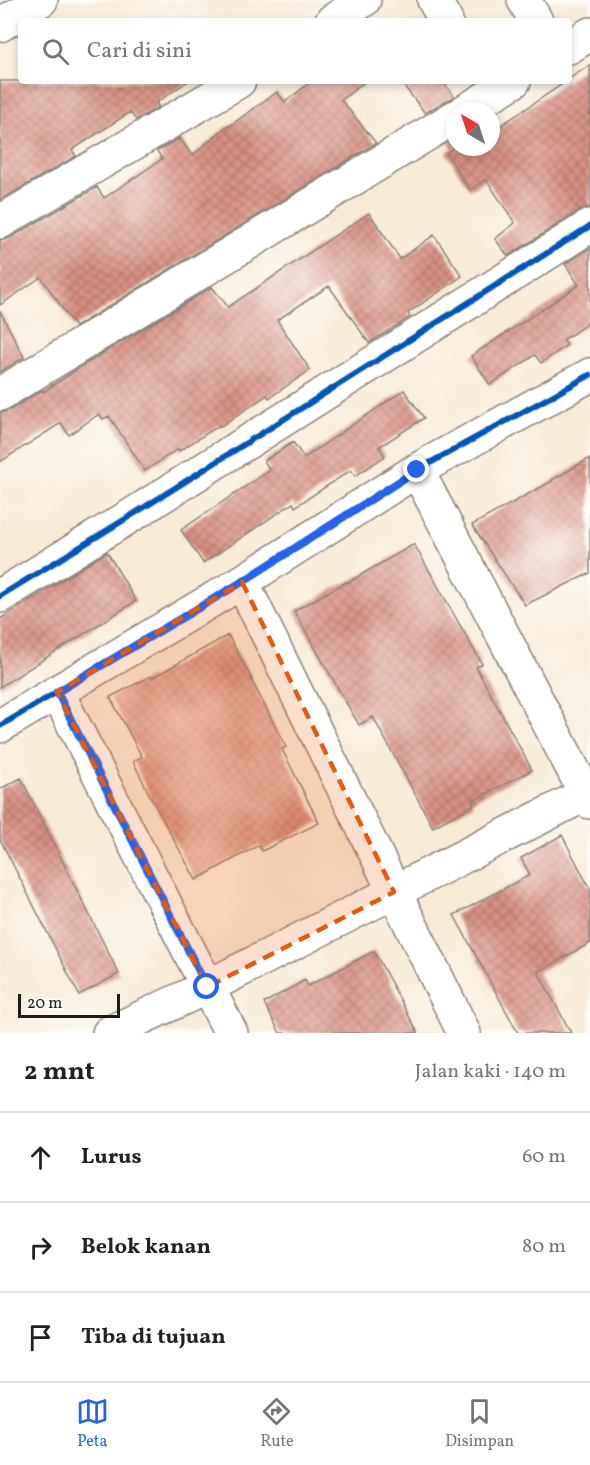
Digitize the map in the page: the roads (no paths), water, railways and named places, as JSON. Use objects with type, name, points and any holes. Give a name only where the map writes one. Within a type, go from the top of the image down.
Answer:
[{"type":"street","points":[[0,25],[41,0]]},
{"type":"street","points":[[337,18],[364,0]]},
{"type":"street","points":[[434,0],[444,18]]},
{"type":"street","points":[[524,0],[534,18]]},
{"type":"street","points":[[572,45],[590,34]]},
{"type":"street","points":[[0,222],[234,84]]},
{"type":"street","points":[[0,394],[446,122]]},
{"type":"street","points":[[0,596],[590,226]]},
{"type":"street","points":[[0,726],[242,582],[417,470],[590,375]]},
{"type":"street","points":[[109,1033],[207,987],[589,796],[417,470]]},
{"type":"street","points":[[242,582],[464,1033]]},
{"type":"street","points":[[57,692],[231,1033]]}]
